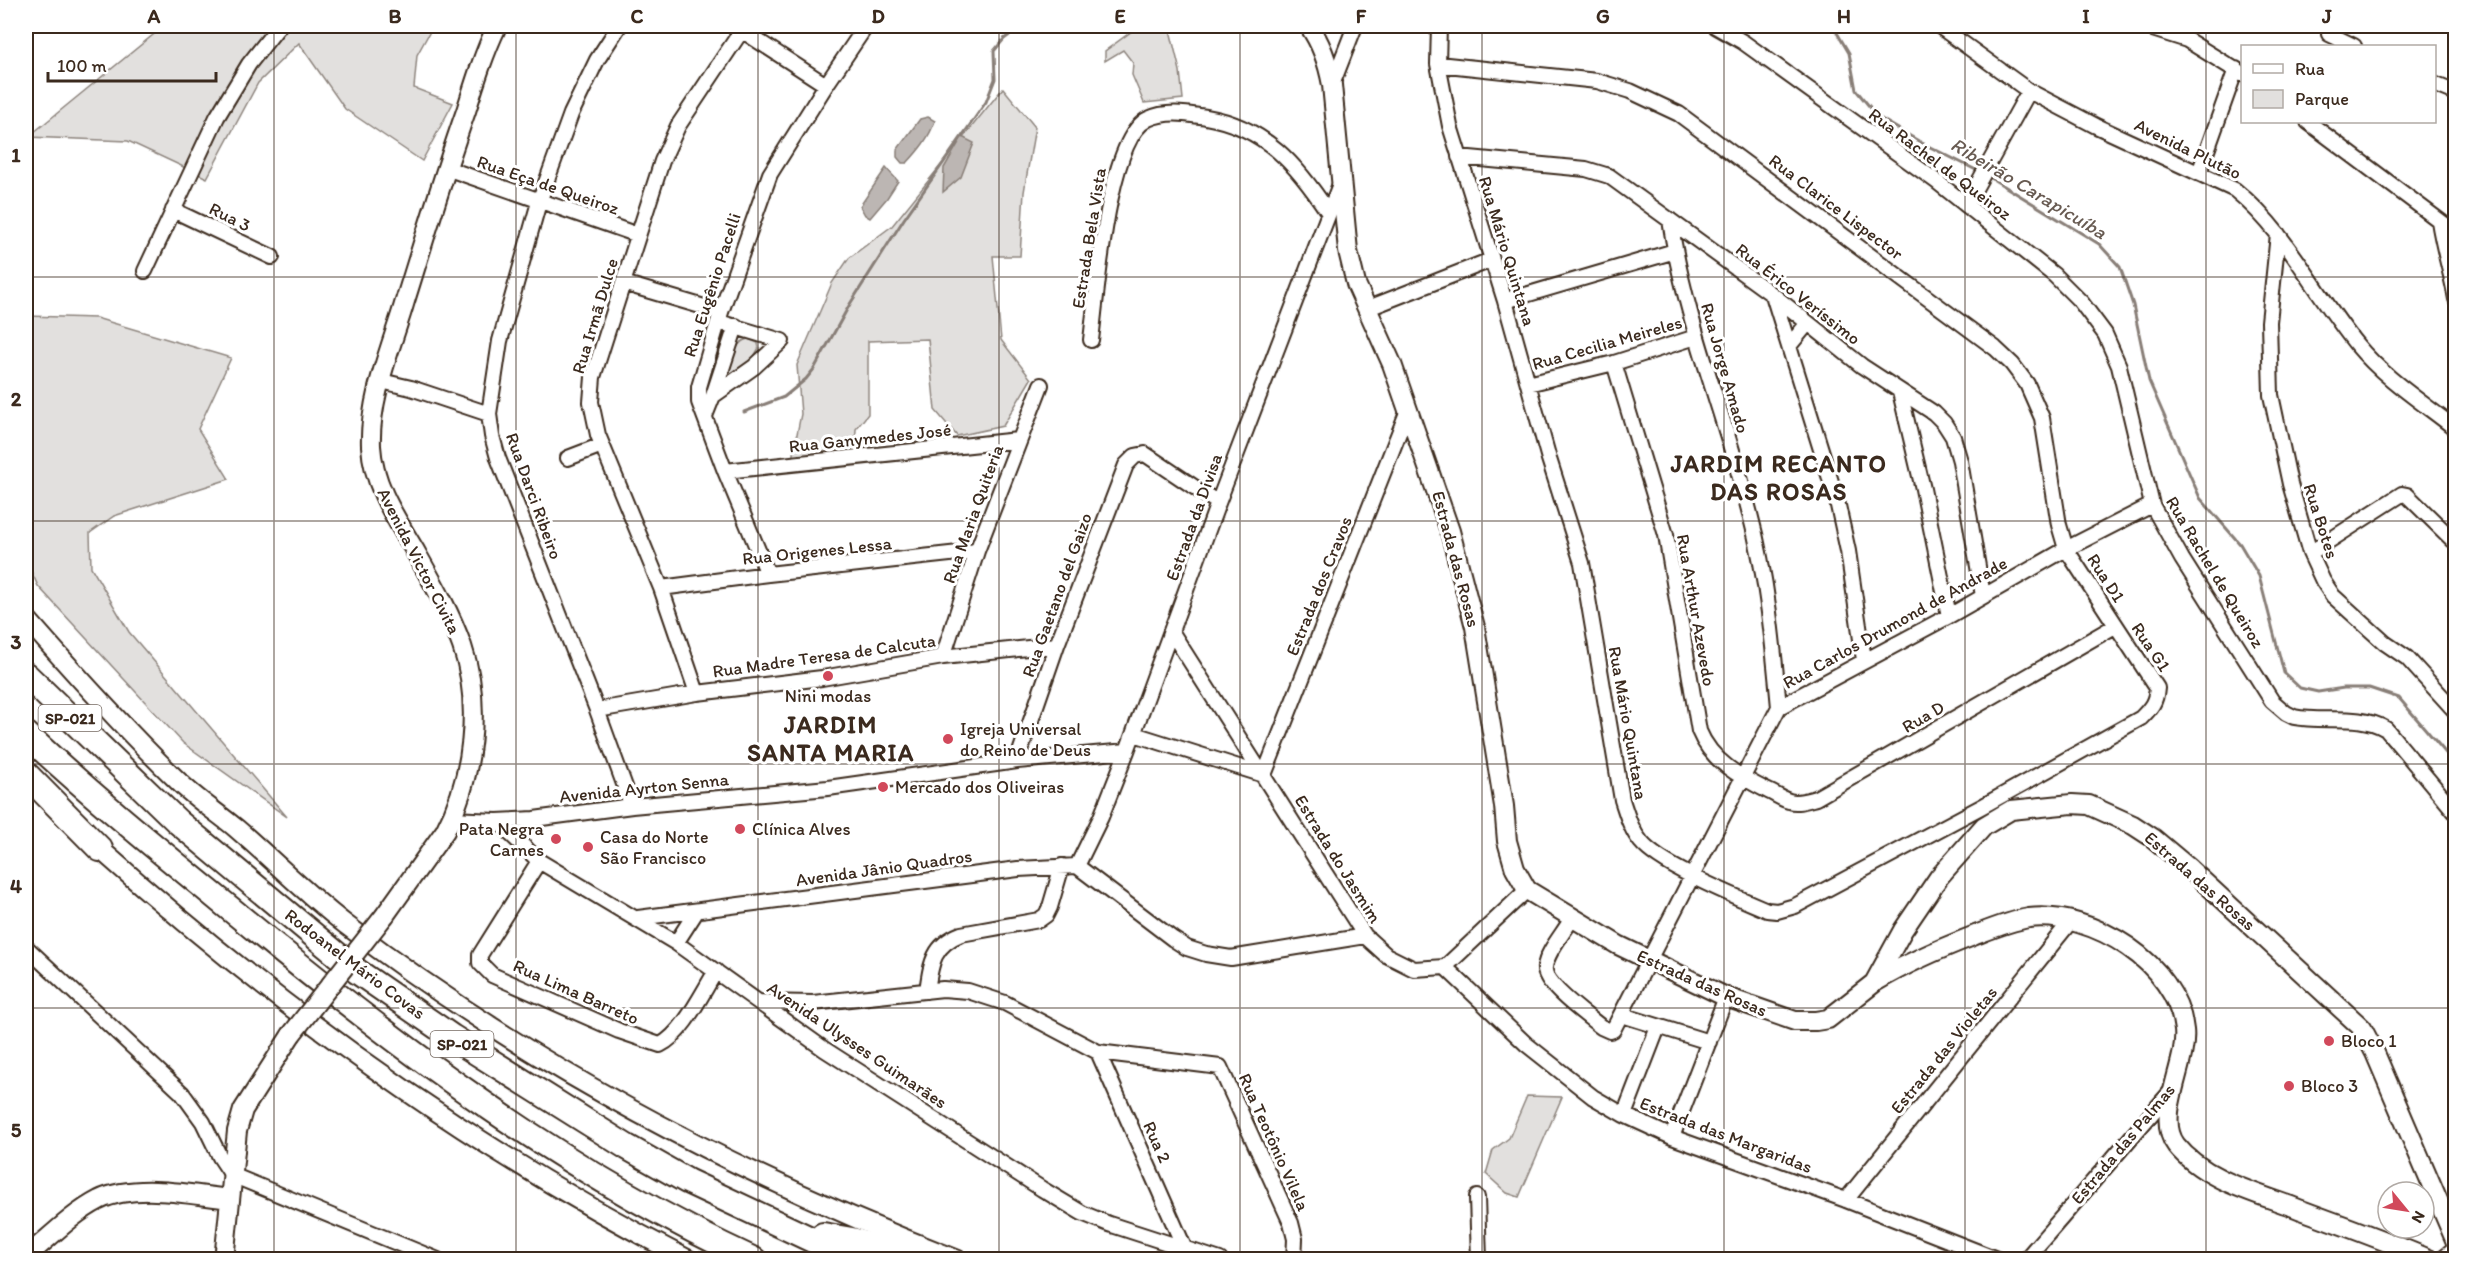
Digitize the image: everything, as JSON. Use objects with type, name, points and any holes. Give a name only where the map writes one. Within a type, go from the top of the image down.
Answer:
[{"type":"highway","name":"Rodoanel Mário Covas","points":[[26,675],[178,822],[358,972],[452,1037],[618,1142],[687,1181],[855,1260]]},
{"type":"highway","name":"Rodoanel Mário Covas","points":[[26,734],[74,780],[214,896],[338,998],[429,1066],[617,1189],[682,1226],[754,1260]]},
{"type":"highway","points":[[26,774],[100,849]]},
{"type":"highway","points":[[26,786],[65,823],[100,849]]},
{"type":"highway","points":[[790,1230],[852,1240],[916,1260]]},
{"type":"main road","name":"Avenida Victor Civita","points":[[224,1260],[228,1199],[237,1131],[243,1110],[291,1035],[385,915],[451,819],[466,770],[472,729],[471,689],[463,648],[444,602],[384,499],[371,446],[373,419],[381,381],[446,168],[497,26]]},
{"type":"main road","name":"Estrada das Rosas","points":[[1309,26],[1317,36],[1327,59],[1332,85],[1348,251],[1356,284],[1392,364],[1450,531],[1475,627],[1504,806],[1507,841],[1515,869],[1527,890],[1618,945],[1726,997],[1795,1021],[1816,1021],[1828,1019],[1874,983],[1903,930],[1939,877],[1984,826],[2011,810],[2046,806],[2089,806],[2111,814],[2153,838],[2190,869],[2362,1028],[2375,1053],[2456,1242]]},
{"type":"main road","points":[[26,618],[117,721],[182,785],[238,830],[344,923],[459,1005],[575,1077],[694,1141],[815,1199],[958,1260]]},
{"type":"main road","points":[[100,849],[163,905],[271,991],[409,1092],[528,1169],[614,1220],[689,1260]]},
{"type":"main road","name":"Estrada das Palmas","points":[[1874,983],[1927,953],[1995,927],[2028,918],[2070,922],[2108,935],[2132,949],[2163,978],[2181,1014],[2185,1032],[2175,1086]]},
{"type":"main road","points":[[2175,1086],[2169,1110],[2170,1128],[2175,1143],[2189,1158],[2213,1174],[2431,1259]]},
{"type":"main road","points":[[26,1257],[66,1223],[91,1206],[119,1193],[186,1193],[228,1199]]},
{"type":"main road","points":[[2443,1260],[2456,1250]]},
{"type":"street","points":[[145,271],[217,117],[249,64],[279,26]]},
{"type":"street","name":"Rua Darci Ribeiro","points":[[619,26],[584,85],[539,202],[500,341],[489,414],[498,459],[597,710],[632,806]]},
{"type":"street","name":"Rua Eugênio Pacelli","points":[[768,574],[699,402],[699,387],[720,317],[770,174],[866,26]]},
{"type":"street","points":[[1332,85],[1355,26]]},
{"type":"street","name":"Rua Mário Quintana","points":[[1439,26],[1438,64],[1459,157],[1505,301],[1582,563],[1622,800],[1632,827],[1642,843],[1653,853],[1694,877],[1767,910],[1777,911],[1795,906],[2140,718],[2157,699],[2157,688]]},
{"type":"street","name":"Rua Rachel de Queiroz","points":[[1715,26],[1752,49],[1966,205],[2054,275],[2081,302],[2105,334],[2119,366],[2152,505],[2182,559],[2272,701],[2294,717],[2363,721],[2386,729],[2456,813]]},
{"type":"street","name":"Avenida Plutão","points":[[1939,26],[2029,91],[2096,126],[2235,190],[2252,204],[2278,234],[2373,364],[2456,429]]},
{"type":"street","points":[[2143,26],[2187,40],[2239,71],[2199,173]]},
{"type":"street","points":[[739,28],[826,85]]},
{"type":"street","name":"Rua Irmã Dulce","points":[[697,693],[662,588],[602,445],[591,402],[593,377],[662,161],[678,126],[739,28]]},
{"type":"street","points":[[2329,34],[2352,45]]},
{"type":"street","name":"Rua Clarice Lispector","points":[[1438,64],[1597,81],[1630,91],[1679,114],[1995,348],[2012,364],[2027,384],[2042,418],[2059,525],[2066,549]]},
{"type":"street","points":[[2436,85],[2456,93]]},
{"type":"street","points":[[1966,205],[2029,91]]},
{"type":"street","name":"Estrada Bela Vista","points":[[1091,340],[1110,200],[1122,153],[1131,134],[1147,120],[1176,112],[1221,120],[1256,135],[1280,152],[1303,174],[1328,212]]},
{"type":"street","points":[[2309,123],[2456,233]]},
{"type":"street","name":"Rua Érico Veríssimo","points":[[1459,157],[1586,169],[1609,176],[1773,295],[1900,392],[1934,412],[1953,438],[1960,461],[1983,596]]},
{"type":"street","name":"Rua Eça de Queiroz","points":[[446,168],[638,235]]},
{"type":"street","name":"Estrada da Divisa","points":[[1077,866],[1101,817],[1134,734],[1218,503],[1342,179]]},
{"type":"street","name":"Rua 3","points":[[173,210],[272,257]]},
{"type":"street","name":"Rua Jorge Amado","points":[[1670,220],[1675,251],[1696,337],[1750,512],[1770,617],[1779,707]]},
{"type":"street","points":[[2439,221],[2443,247],[2450,263],[2456,299]]},
{"type":"street","name":"Rua Botes","points":[[2278,234],[2269,322],[2271,395],[2290,484],[2310,553],[2333,596],[2385,643],[2407,658],[2456,712]]},
{"type":"street","points":[[2450,263],[2456,249]]},
{"type":"street","points":[[1505,301],[1675,251]]},
{"type":"street","points":[[1366,309],[1491,260]]},
{"type":"street","points":[[2274,285],[2287,269],[2300,265]]},
{"type":"street","points":[[623,283],[782,341],[754,367],[713,396]]},
{"type":"street","points":[[1773,295],[1837,501],[1848,551],[1864,660]]},
{"type":"street","points":[[1789,346],[1808,323]]},
{"type":"street","points":[[705,417],[736,326]]},
{"type":"street","name":"Rua Cecilia Meireles","points":[[1528,384],[1614,363],[1696,337]]},
{"type":"street","name":"Rua Arthur Azevedo","points":[[1614,363],[1666,535],[1700,731],[1705,746],[1713,755],[1743,779]]},
{"type":"street","points":[[381,381],[432,394],[489,414]]},
{"type":"street","name":"Rua Maria Quiteria","points":[[943,657],[977,551],[1041,385]]},
{"type":"street","points":[[1900,392],[1949,615]]},
{"type":"street","name":"Estrada dos Cravos","points":[[1264,775],[1408,410]]},
{"type":"street","name":"Rua Ganymedes José","points":[[725,471],[1018,440]]},
{"type":"street","points":[[568,458],[602,445]]},
{"type":"street","name":"Rua Gaetano del Gaizo","points":[[1017,761],[1057,645],[1126,465],[1135,456],[1145,454],[1218,503]]},
{"type":"street","points":[[2310,553],[2402,494],[2408,495],[2456,543]]},
{"type":"street","name":"Rua Carlos Drumond de Andrade","points":[[1622,1016],[1779,707],[2066,549],[2152,505]]},
{"type":"street","name":"Rua D1","points":[[2066,549],[2115,626]]},
{"type":"street","name":"Rua Origenes Lessa","points":[[662,588],[977,551]]},
{"type":"street","name":"Rua D","points":[[1743,779],[1789,802],[1803,802],[1816,798],[2115,626]]},
{"type":"street","name":"Rua G1","points":[[2115,626],[2157,688]]},
{"type":"street","name":"Estrada do Jasmim","points":[[1171,631],[1365,936],[1386,955],[1414,969],[1445,967]]},
{"type":"street","name":"Rua Madre Teresa de Calcuta","points":[[597,710],[697,693],[822,678],[943,657],[1057,645]]},
{"type":"street","points":[[1134,734],[1264,775]]},
{"type":"street","name":"Avenida Ayrton Senna","points":[[451,819],[497,821],[828,788],[1017,761],[1127,751]]},
{"type":"street","name":"Avenida Ulysses Guimarães","points":[[497,821],[539,861],[638,918],[824,1049],[1082,1213],[1140,1235],[1220,1260]]},
{"type":"street","name":"Rua Lima Barreto","points":[[539,861],[480,955],[480,963],[492,975],[652,1044],[660,1045],[669,1041],[716,971]]},
{"type":"street","points":[[927,991],[932,961],[938,948],[949,939],[961,934],[1039,920],[1046,915],[1062,866]]},
{"type":"street","points":[[1077,866],[1173,939],[1187,948],[1206,954],[1231,958],[1256,956],[1365,936]]},
{"type":"street","name":"Avenida Jânio Quadros","points":[[638,918],[1018,868],[1077,866]]},
{"type":"street","points":[[1445,967],[1527,890]]},
{"type":"street","points":[[676,943],[696,912]]},
{"type":"street","points":[[1572,918],[1546,961],[1544,970],[1546,978],[1554,987],[1606,1030],[1613,1030],[1622,1016],[1709,1042]]},
{"type":"street","name":"Estrada das Violetas","points":[[1846,1200],[2070,922]]},
{"type":"street","points":[[26,947],[182,1093],[203,1122],[220,1157],[232,1175],[438,1260]]},
{"type":"street","name":"Estrada das Margaridas","points":[[1445,967],[1526,1044],[1593,1098],[1624,1115],[1672,1137],[1846,1200],[1999,1260]]},
{"type":"street","name":"Rua Teotônio Vilela","points":[[759,1002],[813,1003],[951,990],[984,995],[1005,1003],[1098,1052],[1220,1067],[1291,1223],[1295,1239],[1294,1260]]},
{"type":"street","points":[[1672,1137],[1726,997]]},
{"type":"street","points":[[793,1025],[813,1003]]},
{"type":"street","points":[[1624,1115],[1658,1027]]},
{"type":"street","name":"Rua 2","points":[[1098,1052],[1184,1247]]},
{"type":"street","name":"Estrada das Palmas","points":[[2025,1260],[2175,1086]]},
{"type":"street","points":[[1477,1197],[1479,1260]]},
{"type":"green space","points":[[160,26],[433,26],[417,55],[414,88],[453,103],[422,161],[345,109],[299,43],[258,83],[207,178],[128,141],[28,137],[159,30]]},
{"type":"green space","points":[[1139,26],[1169,26],[1180,71],[1183,99],[1144,103],[1132,75],[1133,63],[1123,50],[1105,61],[1105,51]]},
{"type":"green space","points":[[1003,88],[1035,127],[1024,192],[1020,256],[993,256],[1001,340],[1031,379],[1003,426],[957,436],[935,410],[928,339],[868,341],[868,414],[856,429],[855,449],[792,459],[801,414],[797,365],[832,283],[849,258],[892,226]]},
{"type":"green space","points":[[26,316],[96,318],[231,358],[198,429],[229,479],[114,516],[90,533],[91,567],[129,632],[287,817],[183,743],[38,586],[26,560]]},
{"type":"green space","points":[[748,339],[758,343],[759,348],[753,358],[730,375],[728,372],[735,352],[740,343]]},
{"type":"green space","points":[[1527,1096],[1562,1097],[1519,1197],[1507,1193],[1486,1174],[1493,1150],[1509,1138]]},
{"type":"shaded area","points":[[928,117],[935,121],[930,133],[907,163],[902,163],[897,157],[897,150],[920,119]]},
{"type":"shaded area","points":[[962,137],[974,143],[961,177],[943,192],[944,168]]},
{"type":"shaded area","points":[[886,168],[898,181],[870,218],[865,215],[860,206]]},
{"type":"waterway","points":[[744,412],[784,397],[806,379],[814,369],[850,304],[904,219],[986,102],[995,79],[994,51],[1004,39],[1022,26]]},
{"type":"waterway","name":"Ribeirão Carapicuíba","points":[[1833,26],[1849,53],[1856,90],[1878,117],[1922,143],[1980,172]]},
{"type":"waterway","name":"Ribeirão Carapicuíba","points":[[1986,175],[2099,244],[2120,267],[2133,305],[2149,381],[2200,498],[2240,544],[2259,576],[2284,673],[2300,688],[2318,692],[2344,688],[2369,688],[2399,698],[2456,765]]},
{"type":"place","name":"Nini modas","points":[[828,676]]},
{"type":"place","name":"Igreja Universal do Reino de Deus","points":[[948,739]]},
{"type":"place","name":"Mercado dos Oliveiras","points":[[883,787]]},
{"type":"place","name":"Clínica Alves","points":[[740,829]]},
{"type":"place","name":"Pata Negra Carnes","points":[[556,839]]},
{"type":"place","name":"Casa do Norte São Francisco","points":[[588,847]]},
{"type":"place","name":"Bloco 1","points":[[2329,1041]]},
{"type":"place","name":"Bloco 3","points":[[2289,1086]]},
{"type":"district","name":"JARDIM RECANTO DAS ROSAS","points":[[1779,477]]},
{"type":"district","name":"JARDIM SANTA MARIA","points":[[831,738]]}]
